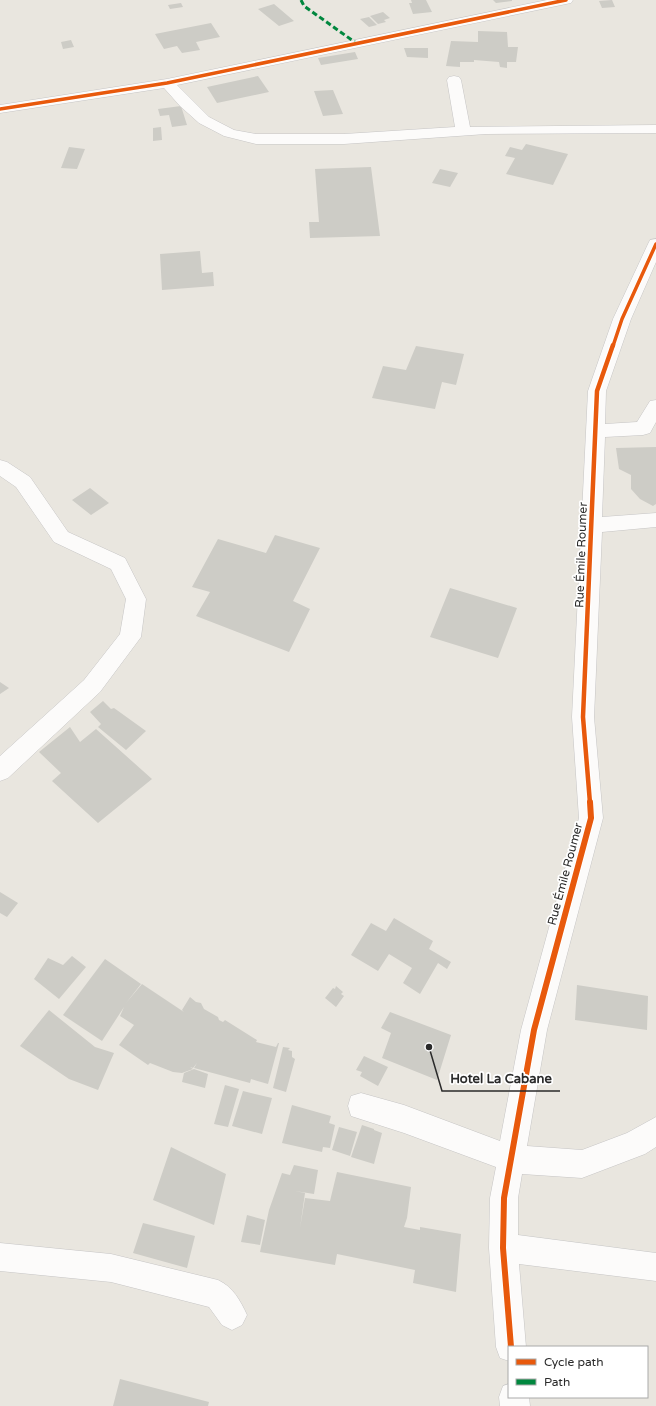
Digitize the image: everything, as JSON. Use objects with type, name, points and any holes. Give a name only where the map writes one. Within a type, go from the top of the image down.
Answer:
[{"type":"street","points":[[0,109],[167,83],[566,0]]},
{"type":"street","points":[[454,80],[463,131]]},
{"type":"street","points":[[167,83],[185,103],[204,120],[228,133],[256,139],[344,139],[463,131],[656,129]]},
{"type":"street","name":"Rue Émile Roumer","points":[[511,1346],[503,1248],[504,1198],[534,1030],[590,818],[583,717],[597,392],[622,320],[656,244]]},
{"type":"street","points":[[596,431],[643,428],[656,406]]},
{"type":"street","points":[[0,467],[23,482],[61,537],[118,564],[136,599],[130,637],[92,686],[0,771]]},
{"type":"street","points":[[592,525],[656,520]]},
{"type":"street","points":[[361,1106],[404,1119],[510,1159],[582,1164],[635,1144],[656,1131]]},
{"type":"street","points":[[503,1248],[656,1267]]},
{"type":"street","points":[[0,1258],[119,1270],[218,1296],[232,1315]]},
{"type":"building","points":[[411,0],[426,0],[432,12],[413,14],[409,3],[412,3]]},
{"type":"building","points":[[493,0],[512,0],[512,1],[496,3]]},
{"type":"building","points":[[612,0],[615,7],[602,8],[599,1]]},
{"type":"building","points":[[181,3],[183,7],[170,9],[168,5]]},
{"type":"building","points":[[274,4],[294,21],[279,26],[258,9]]},
{"type":"building","points":[[383,12],[390,18],[384,20],[386,22],[378,24],[370,16]]},
{"type":"building","points":[[369,17],[377,25],[369,27],[360,19]]},
{"type":"building","points":[[211,23],[220,37],[196,42],[200,50],[182,53],[177,46],[164,49],[155,34]]},
{"type":"building","points":[[478,31],[507,32],[508,47],[518,47],[516,62],[507,62],[507,68],[500,67],[499,62],[474,60],[474,62],[460,62],[460,67],[446,66],[451,41],[478,42]]},
{"type":"building","points":[[71,40],[74,47],[63,49],[61,42]]},
{"type":"building","points":[[404,48],[428,48],[428,58],[407,57]]},
{"type":"building","points":[[355,52],[358,59],[321,65],[318,58]]},
{"type":"building","points":[[258,76],[269,92],[217,103],[207,87]]},
{"type":"building","points":[[333,90],[343,114],[323,116],[314,91]]},
{"type":"building","points":[[181,106],[187,125],[172,127],[169,115],[160,116],[158,109]]},
{"type":"building","points":[[161,127],[162,140],[153,141],[153,128]]},
{"type":"building","points":[[526,144],[568,154],[553,185],[506,174],[515,158],[505,156],[510,147],[522,150]]},
{"type":"building","points":[[69,147],[85,149],[77,169],[61,168]]},
{"type":"building","points":[[371,167],[380,236],[310,238],[309,222],[319,222],[315,169]]},
{"type":"building","points":[[440,169],[458,173],[450,187],[432,183]]},
{"type":"building","points":[[200,251],[202,273],[213,272],[214,286],[162,290],[160,254]]},
{"type":"building","points":[[416,346],[464,354],[456,385],[442,382],[435,409],[372,398],[383,366],[406,370]]},
{"type":"building","points":[[656,447],[656,504],[653,506],[640,499],[631,489],[631,475],[619,469],[616,448]]},
{"type":"building","points":[[90,488],[109,503],[91,515],[72,500]]},
{"type":"building","points":[[275,535],[320,548],[293,601],[310,609],[289,652],[196,616],[210,592],[192,587],[218,539],[266,553]]},
{"type":"building","points":[[450,588],[517,608],[498,658],[430,637]]},
{"type":"building","points":[[0,682],[9,688],[0,694]]},
{"type":"building","points":[[103,701],[111,709],[114,708],[146,731],[126,750],[98,727],[101,724],[90,712]]},
{"type":"building","points":[[70,727],[80,742],[96,729],[152,779],[98,823],[52,781],[61,773],[39,752]]},
{"type":"building","points":[[0,892],[18,903],[7,917],[0,913]]},
{"type":"building","points":[[394,918],[433,941],[429,949],[451,962],[447,969],[438,963],[420,994],[403,983],[412,968],[389,954],[378,971],[351,955],[371,923],[386,931]]},
{"type":"building","points":[[72,956],[86,967],[59,999],[34,979],[48,958],[63,965]]},
{"type":"building","points":[[105,959],[141,984],[126,1003],[142,984],[184,1012],[182,1010],[190,997],[196,1002],[201,1003],[204,1009],[218,1017],[219,1020],[223,1022],[225,1020],[257,1040],[256,1042],[276,1047],[279,1043],[268,1084],[251,1079],[250,1083],[194,1068],[197,1063],[193,1068],[190,1067],[193,1069],[182,1073],[173,1072],[150,1063],[148,1065],[119,1045],[134,1025],[120,1016],[124,1007],[102,1041],[63,1015]]},
{"type":"building","points":[[577,985],[648,996],[647,1030],[575,1020]]},
{"type":"building","points":[[336,986],[343,992],[341,994],[344,996],[336,1007],[325,998],[333,988],[335,989]]},
{"type":"building","points":[[49,1010],[95,1047],[114,1053],[98,1090],[69,1079],[20,1046]]},
{"type":"building","points":[[390,1012],[451,1035],[437,1080],[382,1058],[391,1033],[381,1028]]},
{"type":"building","points":[[283,1047],[290,1048],[288,1050],[292,1051],[292,1057],[295,1059],[286,1092],[273,1088]]},
{"type":"building","points":[[364,1056],[388,1067],[378,1086],[360,1076],[362,1072],[356,1070]]},
{"type":"building","points":[[194,1069],[208,1074],[205,1088],[182,1082],[184,1073]]},
{"type":"building","points":[[225,1085],[239,1089],[228,1127],[214,1124]]},
{"type":"building","points":[[243,1091],[272,1098],[262,1134],[232,1126]]},
{"type":"building","points":[[292,1105],[331,1116],[329,1123],[335,1125],[330,1148],[323,1147],[322,1152],[282,1143]]},
{"type":"building","points":[[362,1125],[382,1133],[374,1164],[351,1157]]},
{"type":"building","points":[[339,1127],[357,1132],[350,1156],[332,1150]]},
{"type":"building","points":[[171,1147],[226,1174],[214,1225],[153,1200]]},
{"type":"building","points":[[294,1165],[318,1170],[314,1194],[295,1191],[305,1193],[300,1228],[305,1198],[330,1201],[337,1172],[411,1187],[407,1218],[404,1227],[420,1230],[420,1227],[461,1234],[456,1292],[413,1283],[415,1270],[337,1254],[335,1265],[260,1252],[269,1210],[282,1173],[290,1175]]},
{"type":"building","points":[[247,1215],[265,1220],[260,1245],[241,1242]]},
{"type":"building","points":[[143,1223],[195,1236],[187,1268],[133,1253]]},
{"type":"building","points":[[120,1379],[209,1402],[208,1406],[113,1406]]},
{"type":"marked path","points":[[301,0],[304,6],[356,43]]},
{"type":"cycle path","points":[[0,109],[167,83],[566,0]]},
{"type":"cycle path","points":[[511,1346],[503,1248],[504,1198],[534,1030],[591,818],[583,717],[597,391],[622,319],[656,244]]},
{"type":"place","name":"Hotel La Cabane","points":[[429,1047]]}]
